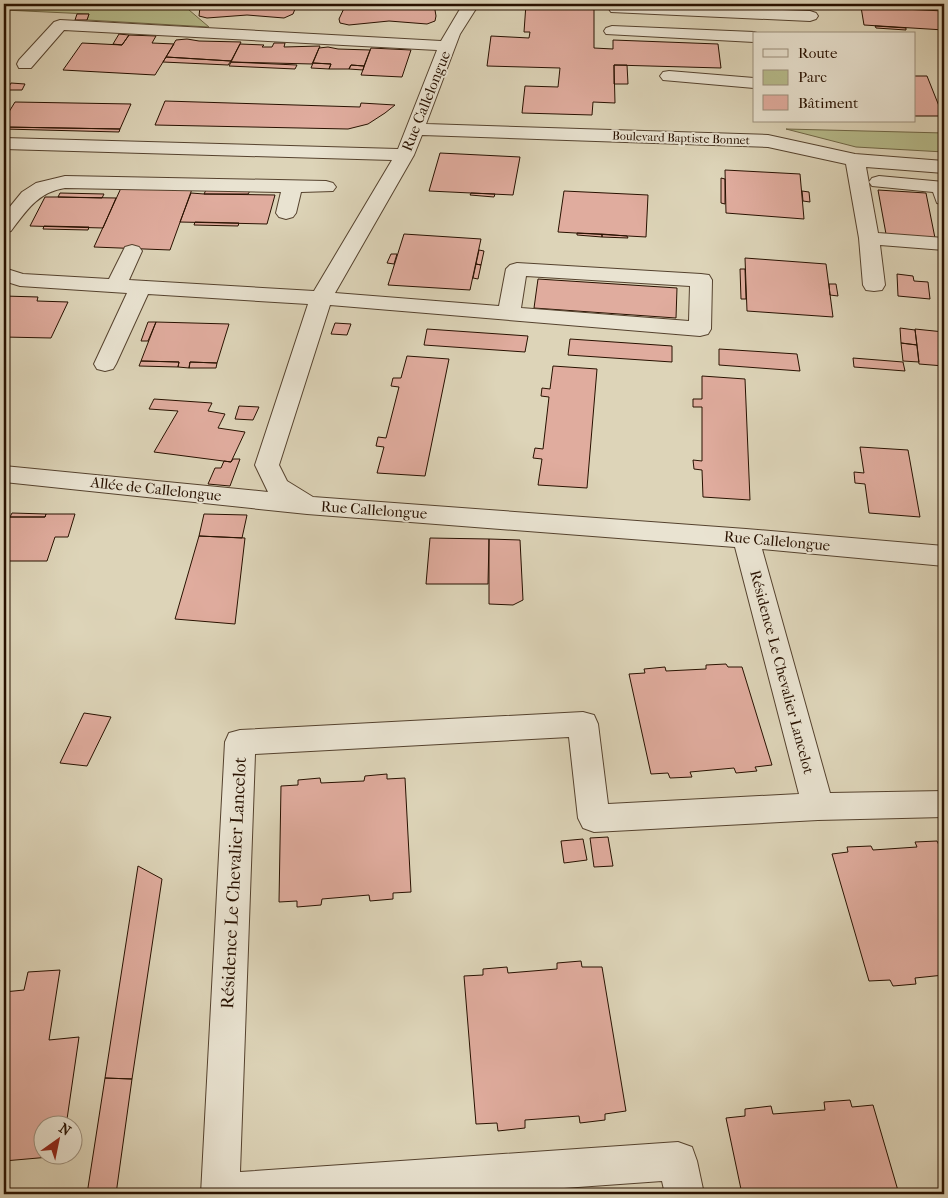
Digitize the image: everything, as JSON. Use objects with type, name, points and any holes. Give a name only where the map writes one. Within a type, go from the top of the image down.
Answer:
[{"type":"street","name":"Rue Callelongue","points":[[471,4],[456,26],[405,155],[321,298],[267,465],[276,486],[307,505],[746,538],[944,556]]},
{"type":"street","points":[[612,31],[751,37],[741,8]]},
{"type":"street","points":[[617,9],[741,8],[810,16]]},
{"type":"street","points":[[25,64],[60,25],[448,46]]},
{"type":"street","points":[[670,76],[753,83]]},
{"type":"street","points":[[767,122],[768,141]]},
{"type":"street","name":"Boulevard Baptiste Bonnet","points":[[415,130],[768,141],[855,160],[944,167]]},
{"type":"street","points":[[4,143],[405,155]]},
{"type":"street","points":[[855,160],[869,238],[874,285]]},
{"type":"street","points":[[860,180],[941,186],[944,199]]},
{"type":"street","points":[[4,227],[32,192],[48,184],[66,182],[326,187]]},
{"type":"street","points":[[286,213],[292,186]]},
{"type":"street","points":[[869,238],[944,244]]},
{"type":"street","points":[[116,286],[132,251]]},
{"type":"street","points":[[4,274],[20,280],[321,298],[700,329],[701,280],[516,269],[509,313]]},
{"type":"street","points":[[105,364],[140,287]]},
{"type":"street","name":"Allée de Callelongue","points":[[4,474],[307,505]]},
{"type":"street","name":"Résidence Le Chevalier Lancelot","points":[[746,538],[818,806]]},
{"type":"street","name":"Résidence Le Chevalier Lancelot","points":[[684,1194],[678,1161],[220,1193],[240,742],[583,724],[594,818],[818,806],[944,804]]},
{"type":"green space","points":[[4,4],[182,4],[209,27],[87,20],[89,14],[4,10]]},
{"type":"green space","points":[[786,129],[944,133],[944,152],[856,147]]},
{"type":"building","points":[[204,4],[294,4],[295,9],[293,14],[284,18],[247,15],[207,18],[199,16],[200,7]]},
{"type":"building","points":[[346,4],[434,4],[436,16],[435,21],[427,24],[389,21],[349,25],[340,23],[339,19]]},
{"type":"building","points":[[526,4],[594,4],[594,48],[613,49],[613,40],[718,44],[721,68],[614,65],[615,103],[593,102],[592,115],[522,113],[525,86],[558,87],[560,68],[487,66],[491,36],[529,38],[530,32],[524,32]]},
{"type":"building","points":[[861,7],[944,11],[944,30],[864,25]]},
{"type":"building","points":[[77,14],[89,14],[87,20],[75,20]]},
{"type":"building","points":[[875,26],[906,28],[906,30],[876,28]]},
{"type":"building","points":[[119,34],[129,35],[122,45],[113,44]]},
{"type":"building","points":[[129,35],[156,36],[152,43],[174,44],[155,75],[63,70],[82,43],[122,45]]},
{"type":"building","points":[[176,40],[241,42],[231,61],[166,57]]},
{"type":"building","points":[[274,43],[285,43],[284,47],[320,46],[312,64],[231,62],[240,44],[272,47]]},
{"type":"building","points":[[319,48],[370,50],[364,66],[351,65],[349,69],[329,69],[331,64],[313,63]]},
{"type":"building","points":[[371,48],[411,50],[402,77],[361,75]]},
{"type":"building","points":[[166,57],[231,61],[228,65],[163,62]]},
{"type":"building","points":[[231,62],[297,65],[295,69],[229,66]]},
{"type":"building","points":[[313,63],[331,64],[329,69],[311,68]]},
{"type":"building","points":[[351,65],[364,66],[363,70],[349,69]]},
{"type":"building","points":[[614,65],[627,65],[628,84],[614,84]]},
{"type":"building","points":[[916,76],[927,76],[943,116],[916,116]]},
{"type":"building","points":[[11,83],[25,84],[22,90],[7,90]]},
{"type":"building","points":[[165,101],[360,107],[361,103],[395,105],[368,124],[348,129],[155,125]]},
{"type":"building","points":[[15,102],[131,104],[120,129],[4,127],[4,120]]},
{"type":"building","points":[[4,127],[120,129],[119,132],[4,129]]},
{"type":"building","points":[[440,153],[520,157],[513,195],[429,191]]},
{"type":"building","points":[[725,170],[800,174],[804,219],[726,213]]},
{"type":"building","points":[[721,178],[725,179],[725,204],[721,203]]},
{"type":"building","points":[[121,188],[192,189],[170,250],[94,247]]},
{"type":"building","points":[[206,190],[250,191],[248,194],[204,194]]},
{"type":"building","points":[[878,190],[926,193],[935,238],[886,234]]},
{"type":"building","points":[[564,191],[648,195],[646,237],[558,232]]},
{"type":"building","points":[[802,191],[809,192],[810,202],[803,201]]},
{"type":"building","points":[[60,193],[104,194],[102,198],[58,197]]},
{"type":"building","points":[[191,193],[275,195],[267,224],[180,222]]},
{"type":"building","points":[[471,193],[495,194],[494,197],[470,195]]},
{"type":"building","points":[[45,197],[116,198],[103,228],[30,226]]},
{"type":"building","points":[[195,222],[239,223],[238,226],[194,225]]},
{"type":"building","points":[[44,226],[89,227],[88,230],[43,229]]},
{"type":"building","points":[[577,233],[602,234],[602,237],[577,235]]},
{"type":"building","points":[[404,234],[481,239],[470,290],[388,285]]},
{"type":"building","points":[[602,234],[627,236],[628,238],[602,237]]},
{"type":"building","points":[[479,250],[484,251],[481,265],[476,264]]},
{"type":"building","points":[[391,254],[397,254],[394,264],[387,263]]},
{"type":"building","points":[[745,258],[826,264],[833,317],[747,311]]},
{"type":"building","points":[[476,264],[481,265],[478,279],[473,278]]},
{"type":"building","points":[[740,269],[745,269],[746,299],[741,299]]},
{"type":"building","points":[[897,274],[913,276],[914,281],[928,282],[930,299],[898,296]]},
{"type":"building","points":[[538,279],[677,288],[676,318],[534,308]]},
{"type":"building","points":[[829,284],[836,284],[838,296],[830,295]]},
{"type":"building","points":[[4,296],[38,297],[37,301],[68,302],[51,338],[4,337]]},
{"type":"building","points":[[148,322],[156,322],[148,341],[141,341]]},
{"type":"building","points":[[156,322],[229,324],[217,363],[190,362],[189,368],[178,367],[179,362],[141,361]]},
{"type":"building","points":[[335,323],[351,324],[347,335],[331,334]]},
{"type":"building","points":[[900,328],[915,330],[917,345],[901,343]]},
{"type":"building","points":[[427,329],[528,336],[525,352],[424,345]]},
{"type":"building","points":[[915,329],[944,332],[944,366],[919,364]]},
{"type":"building","points":[[570,339],[672,346],[672,362],[568,355]]},
{"type":"building","points":[[901,343],[917,345],[919,362],[903,361]]},
{"type":"building","points":[[719,349],[797,354],[800,371],[719,365]]},
{"type":"building","points":[[407,356],[449,359],[425,476],[377,473],[384,447],[376,446],[378,437],[386,438],[399,387],[391,386],[393,378],[401,378]]},
{"type":"building","points":[[853,358],[903,362],[905,371],[854,367]]},
{"type":"building","points":[[141,361],[179,362],[178,367],[139,366]]},
{"type":"building","points":[[190,362],[217,363],[216,368],[189,368]]},
{"type":"building","points":[[553,366],[597,369],[587,488],[538,485],[542,459],[533,458],[535,448],[543,449],[549,397],[541,396],[542,388],[550,389]]},
{"type":"building","points":[[702,376],[745,379],[750,500],[703,497],[702,470],[694,469],[693,460],[702,461],[702,407],[693,407],[693,399],[702,399]]},
{"type":"building","points":[[154,399],[212,403],[208,411],[225,414],[218,428],[245,432],[231,462],[154,452],[178,411],[149,409]]},
{"type":"building","points":[[239,406],[259,407],[253,420],[235,419]]},
{"type":"building","points":[[860,447],[908,450],[920,517],[869,513],[865,484],[855,483],[854,472],[864,473]]},
{"type":"building","points":[[233,459],[240,459],[230,486],[208,484],[215,468],[221,468],[224,461],[231,462]]},
{"type":"building","points":[[12,513],[46,514],[45,517],[10,517]]},
{"type":"building","points":[[46,514],[75,514],[68,537],[55,537],[47,561],[4,561],[4,553],[9,540],[4,540],[4,534],[10,517],[45,517]]},
{"type":"building","points":[[204,514],[247,515],[242,538],[199,536]]},
{"type":"building","points":[[199,536],[245,538],[235,624],[175,619]]},
{"type":"building","points":[[430,538],[489,539],[488,584],[426,584]]},
{"type":"building","points":[[489,539],[520,540],[523,600],[513,605],[489,604]]},
{"type":"building","points":[[726,664],[728,667],[742,667],[772,765],[755,767],[757,771],[736,773],[734,768],[690,772],[692,777],[670,778],[668,773],[651,774],[629,674],[645,673],[644,669],[665,667],[666,671],[706,669],[706,665]]},
{"type":"building","points":[[84,713],[111,717],[87,766],[60,763]]},
{"type":"building","points":[[387,774],[387,779],[405,778],[411,892],[393,893],[393,899],[370,901],[369,895],[322,899],[321,905],[297,907],[297,901],[279,902],[281,786],[298,785],[298,780],[320,778],[321,783],[364,781],[365,776]]},
{"type":"building","points":[[608,837],[613,866],[594,867],[590,838]]},
{"type":"building","points":[[583,839],[587,860],[564,863],[561,841]]},
{"type":"building","points":[[937,841],[939,845],[944,845],[944,975],[915,978],[916,984],[893,986],[890,980],[869,981],[832,854],[848,852],[847,847],[871,846],[873,850],[917,847],[915,842]]},
{"type":"building","points":[[138,866],[162,879],[132,1079],[105,1078]]},
{"type":"building","points":[[581,961],[582,967],[602,967],[626,1111],[605,1114],[605,1120],[580,1123],[579,1116],[525,1120],[525,1128],[498,1131],[497,1123],[476,1124],[464,976],[483,975],[483,969],[507,967],[508,973],[557,969],[557,963]]},
{"type":"building","points":[[60,970],[49,1040],[79,1037],[67,1116],[32,1116],[32,1159],[4,1161],[4,1067],[6,1056],[4,1056],[4,992],[24,990],[28,972]]},
{"type":"building","points":[[105,1078],[132,1079],[116,1194],[87,1194]]},
{"type":"building","points":[[850,1100],[852,1107],[873,1105],[899,1194],[742,1194],[726,1118],[745,1116],[745,1109],[771,1106],[773,1114],[825,1110],[824,1102]]}]
